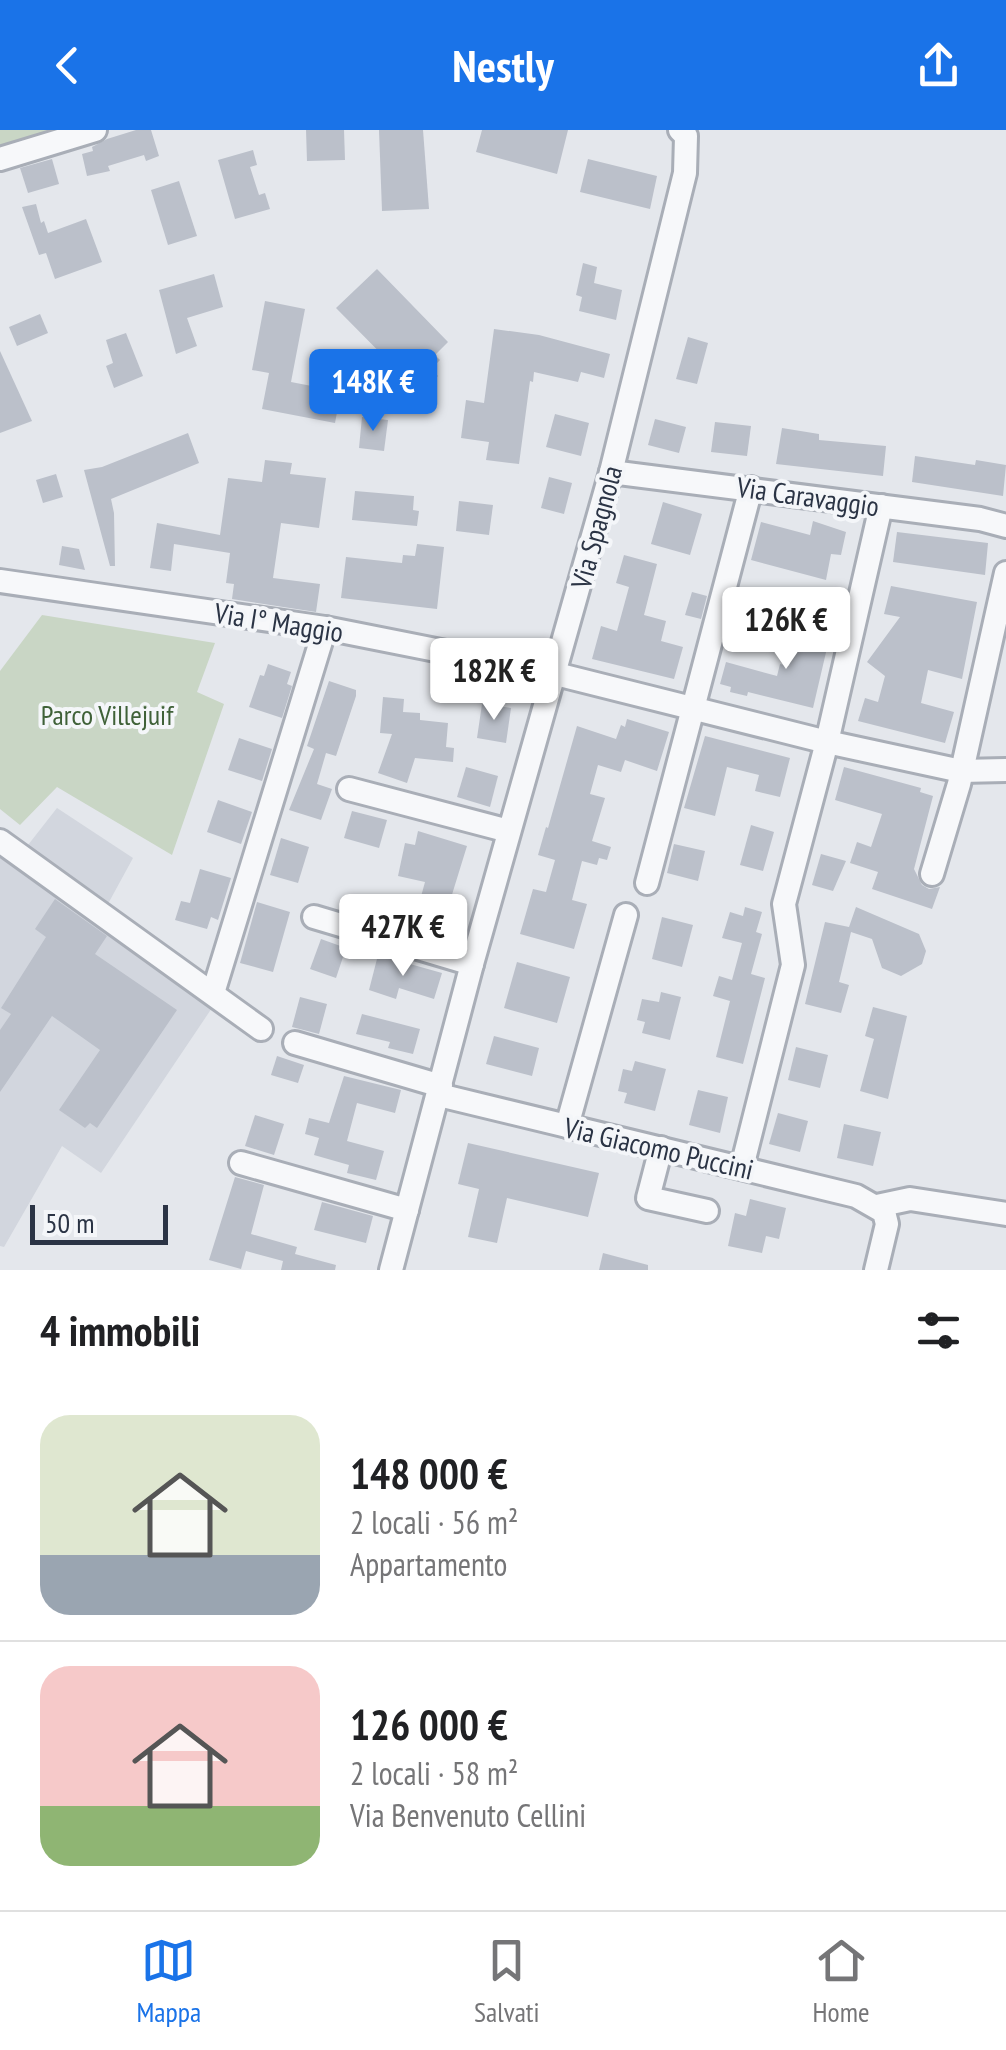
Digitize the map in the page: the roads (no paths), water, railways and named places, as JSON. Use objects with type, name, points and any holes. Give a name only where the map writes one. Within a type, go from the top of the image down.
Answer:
[{"type":"street","points":[[0,160],[95,130]]},
{"type":"street","name":"Via Spagnola","points":[[391,1270],[472,964],[612,472],[684,173],[686,136],[680,130]]},
{"type":"street","name":"Via Caravaggio","points":[[612,472],[1005,526]]},
{"type":"street","points":[[647,883],[750,488]]},
{"type":"street","points":[[742,1168],[793,965],[784,904],[827,742],[881,506]]},
{"type":"street","points":[[932,874],[961,771],[1006,573]]},
{"type":"street","name":"Via I° Maggio","points":[[0,581],[325,628],[556,674],[827,742],[961,771],[1006,770]]},
{"type":"street","points":[[213,993],[325,628]]},
{"type":"street","points":[[349,789],[509,831]]},
{"type":"street","points":[[0,841],[261,1029]]},
{"type":"street","points":[[566,1126],[626,915]]},
{"type":"street","points":[[314,917],[472,964]]},
{"type":"street","name":"Via Giacomo Puccini","points":[[296,1043],[566,1126],[856,1196],[877,1206]]},
{"type":"street","points":[[661,1148],[648,1198],[707,1211]]},
{"type":"street","points":[[241,1164],[407,1210]]},
{"type":"street","points":[[877,1206],[910,1199],[1006,1214]]},
{"type":"street","points":[[876,1270],[887,1224],[884,1212],[877,1206]]},
{"type":"park label","name":"Parco Villejuif","points":[[107,714]]}]
